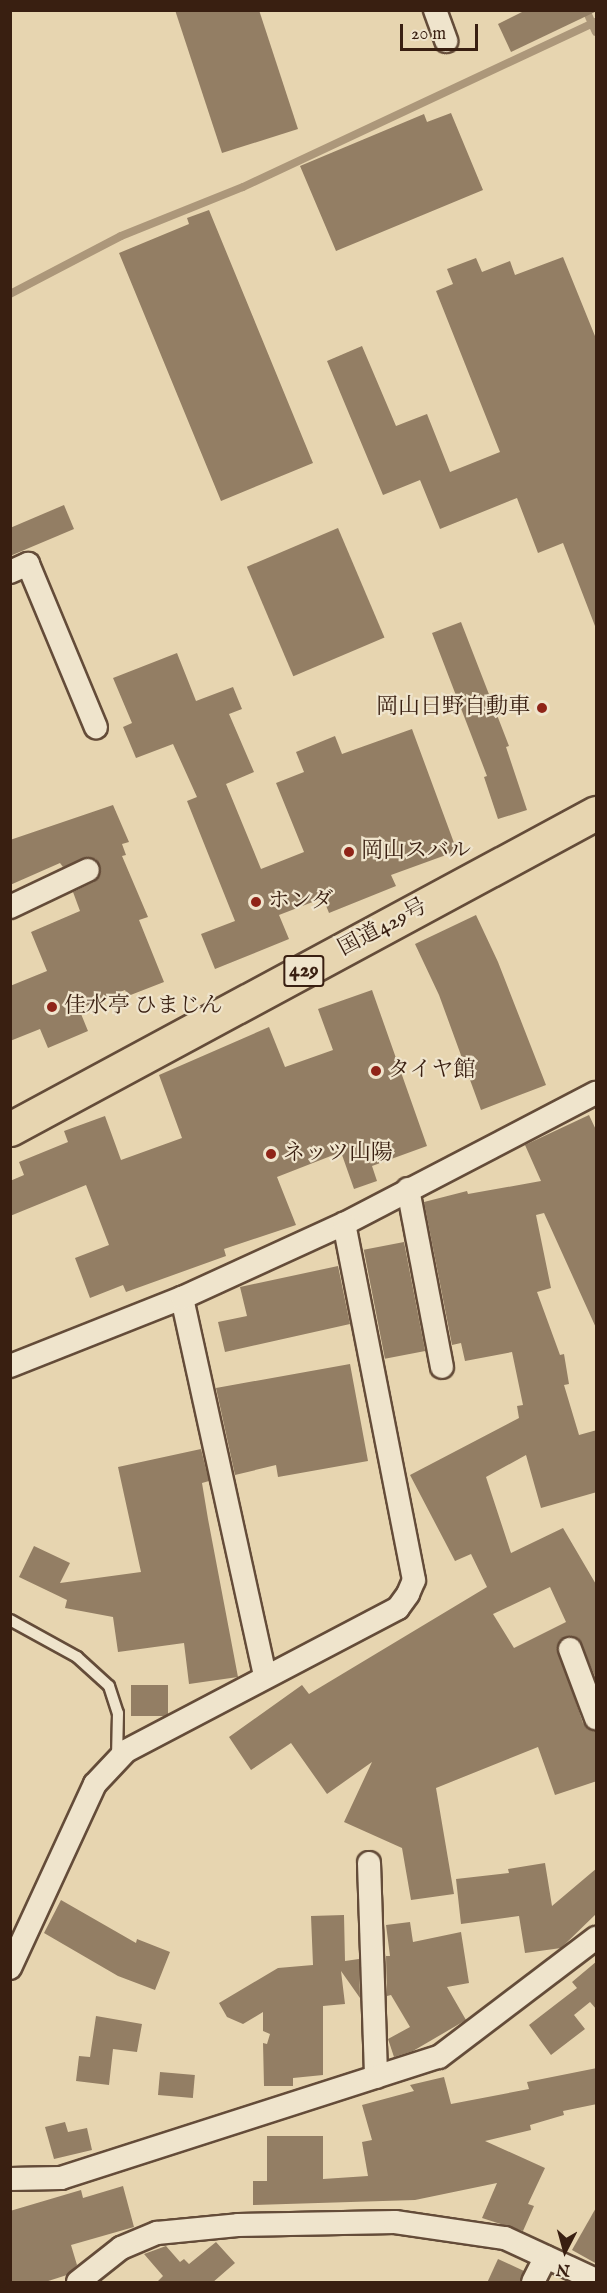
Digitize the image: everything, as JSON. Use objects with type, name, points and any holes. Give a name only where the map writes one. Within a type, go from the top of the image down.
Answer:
[{"type":"highway","name":"国道429号","points":[[10,1129],[597,813]]},
{"type":"street","points":[[435,10],[446,41]]},
{"type":"street","points":[[10,572],[28,564],[96,727]]},
{"type":"street","points":[[10,907],[88,870]]},
{"type":"street","points":[[10,1366],[182,1298],[344,1224],[597,1093]]},
{"type":"street","points":[[408,1189],[442,1367]]},
{"type":"street","points":[[10,1968],[95,1784],[126,1751],[265,1674],[398,1608],[414,1580],[344,1224]]},
{"type":"street","points":[[182,1298],[265,1674]]},
{"type":"street","points":[[570,1649],[597,1718]]},
{"type":"street","points":[[369,1863],[376,2077]]},
{"type":"street","points":[[10,2179],[61,2178],[440,2057],[597,1938]]},
{"type":"street","points":[[78,2283],[121,2248],[157,2233],[238,2225],[395,2222],[444,2226],[505,2238],[597,2280]]},
{"type":"street","points":[[533,2283],[546,2257]]},
{"type":"lane","points":[[10,1620],[77,1657],[109,1686],[118,1713],[117,1760]]},
{"type":"building","points":[[175,10],[259,10],[298,129],[222,153]]},
{"type":"building","points":[[526,10],[597,11],[511,52],[498,24]]},
{"type":"building","points":[[451,113],[483,190],[336,251],[300,166],[424,114],[427,122]]},
{"type":"building","points":[[209,210],[313,463],[221,501],[119,253],[189,224],[187,218]]},
{"type":"building","points":[[563,257],[597,341],[595,626],[563,543],[538,553],[517,498],[440,529],[420,480],[383,495],[327,361],[362,346],[396,426],[427,414],[450,472],[500,452],[436,291],[453,284],[447,269],[476,258],[482,272],[510,261],[515,275]]},
{"type":"building","points":[[64,505],[74,529],[10,556],[10,528]]},
{"type":"building","points":[[338,528],[384,638],[293,676],[247,567]]},
{"type":"building","points":[[461,622],[509,746],[506,747],[527,810],[498,819],[484,777],[487,776],[432,633]]},
{"type":"building","points":[[177,653],[196,701],[233,687],[242,709],[229,714],[254,772],[226,784],[261,869],[304,852],[276,783],[304,772],[296,752],[335,736],[342,754],[412,729],[457,851],[391,875],[396,886],[329,913],[323,898],[279,915],[289,939],[215,969],[201,934],[235,921],[187,801],[197,797],[173,744],[136,758],[123,727],[132,723],[113,678]]},
{"type":"building","points":[[113,805],[129,842],[122,844],[126,855],[122,856],[148,917],[139,920],[164,982],[128,996],[125,990],[79,1009],[88,1031],[48,1048],[40,1029],[10,1041],[10,986],[47,971],[31,932],[80,911],[73,892],[94,882],[101,870],[96,859],[88,857],[63,867],[60,863],[10,885],[10,840]]},
{"type":"building","points":[[476,915],[498,962],[546,1085],[481,1110],[439,995],[415,944]]},
{"type":"building","points":[[372,990],[427,1146],[372,1166],[377,1181],[354,1189],[341,1152],[277,1177],[296,1225],[224,1249],[226,1256],[126,1292],[123,1285],[90,1298],[75,1258],[109,1245],[86,1185],[10,1216],[10,1181],[24,1175],[19,1162],[68,1142],[64,1131],[105,1116],[121,1160],[182,1138],[159,1075],[269,1027],[285,1067],[333,1050],[318,1009]]},
{"type":"building","points":[[589,1115],[597,1132],[597,1330],[544,1213],[536,1215],[551,1288],[537,1292],[560,1355],[564,1354],[569,1384],[564,1385],[579,1435],[597,1430],[597,1492],[541,1508],[526,1455],[486,1477],[511,1553],[563,1528],[597,1586],[597,1681],[579,1639],[566,1636],[557,1647],[583,1723],[597,1731],[597,1781],[555,1795],[538,1747],[436,1788],[454,1894],[411,1900],[402,1848],[344,1822],[372,1762],[327,1794],[291,1743],[251,1770],[229,1737],[302,1685],[309,1694],[487,1587],[471,1554],[455,1561],[410,1475],[519,1418],[517,1406],[523,1405],[512,1352],[465,1361],[461,1343],[452,1345],[424,1202],[467,1191],[468,1194],[541,1181],[525,1145]],"holes":[[[550,1587],[566,1622],[514,1648],[493,1614]]]},
{"type":"building","points":[[404,1242],[425,1351],[385,1359],[364,1250]]},
{"type":"building","points":[[338,1266],[350,1324],[225,1352],[218,1322],[247,1316],[240,1287]]},
{"type":"building","points":[[350,1364],[368,1461],[278,1477],[276,1465],[235,1475],[216,1388]]},
{"type":"building","points":[[201,1449],[209,1481],[202,1483],[238,1677],[189,1684],[184,1643],[118,1652],[113,1617],[65,1608],[67,1600],[19,1577],[34,1546],[70,1563],[60,1583],[141,1572],[118,1467]]},
{"type":"building","points":[[131,1685],[168,1685],[168,1716],[131,1716]]},
{"type":"building","points":[[545,1863],[552,1906],[597,1868],[597,1913],[561,1948],[525,1953],[519,1916],[461,1924],[456,1879],[509,1873],[508,1869]]},
{"type":"building","points":[[61,1900],[136,1943],[137,1939],[170,1952],[155,1990],[118,1976],[44,1933]]},
{"type":"building","points":[[344,1915],[345,1961],[359,1959],[360,1998],[341,1971],[345,2004],[323,2006],[323,2075],[293,2078],[293,2086],[264,2086],[263,2043],[267,2044],[270,2034],[263,2031],[263,2012],[243,2024],[227,2017],[219,2003],[278,1968],[313,1965],[311,1916]]},
{"type":"building","points":[[410,1922],[413,1942],[461,1932],[469,1983],[447,1987],[466,2020],[413,2051],[394,2057],[388,2039],[410,2027],[391,1995],[387,1996],[386,1956],[390,1956],[386,1925]]},
{"type":"building","points":[[597,1961],[597,2010],[590,2002],[574,2015],[585,2029],[551,2055],[529,2025],[577,1988],[572,1982]]},
{"type":"building","points":[[96,2016],[142,2024],[137,2052],[113,2049],[109,2085],[76,2081],[79,2056],[90,2057]]},
{"type":"building","points":[[597,2068],[597,2104],[563,2111],[564,2115],[530,2125],[531,2130],[485,2141],[545,2168],[528,2204],[534,2206],[523,2231],[482,2218],[497,2183],[415,2200],[253,2205],[253,2181],[267,2181],[267,2136],[323,2136],[323,2179],[368,2176],[362,2142],[372,2140],[362,2105],[414,2091],[410,2085],[444,2077],[451,2104],[529,2089],[527,2082]]},
{"type":"building","points":[[160,2072],[195,2075],[193,2098],[158,2095]]},
{"type":"building","points":[[65,2122],[68,2132],[87,2128],[92,2150],[54,2159],[45,2127]]},
{"type":"building","points":[[123,2186],[134,2227],[71,2245],[77,2265],[67,2275],[42,2283],[10,2283],[10,2211],[81,2190],[83,2198]]},
{"type":"building","points":[[597,2206],[597,2264],[572,2250]]},
{"type":"building","points":[[216,2242],[235,2263],[212,2283],[156,2283],[163,2276],[144,2254],[166,2246],[180,2262],[184,2259],[189,2264]]},
{"type":"building","points":[[498,2259],[524,2271],[520,2283],[487,2283]]},
{"type":"waterway","points":[[586,10],[596,32]]},
{"type":"waterway","points":[[10,294],[121,236],[243,187],[596,22]]},
{"type":"place","name":"岡山日野自動車","points":[[542,708]]},
{"type":"place","name":"岡山スバル","points":[[349,852]]},
{"type":"place","name":"ホンダ","points":[[256,902]]},
{"type":"place","name":"佳水亭 ひまじん","points":[[52,1007]]},
{"type":"place","name":"タイヤ館","points":[[376,1071]]},
{"type":"place","name":"ネッツ山陽","points":[[271,1154]]}]
